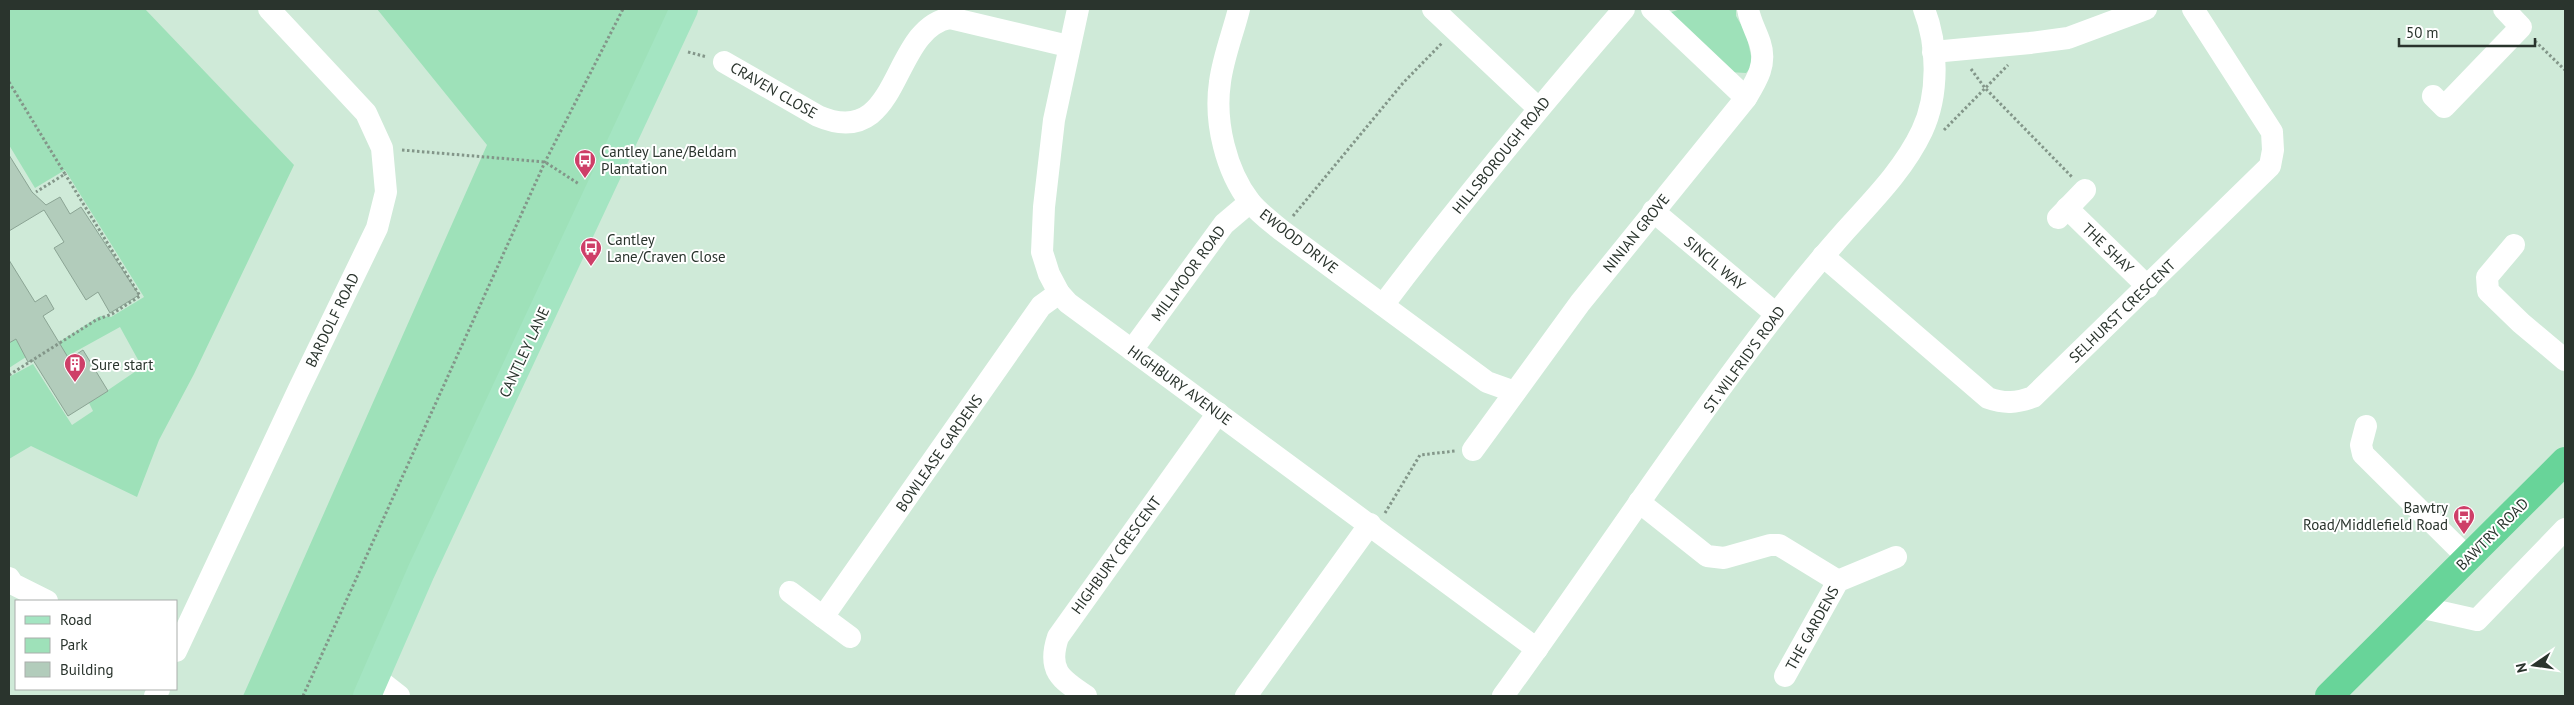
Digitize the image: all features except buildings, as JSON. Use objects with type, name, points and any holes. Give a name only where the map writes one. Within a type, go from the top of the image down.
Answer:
[{"type":"highway","name":"BAWTRY ROAD","points":[[2328,696],[2468,558],[2563,468]]},
{"type":"main road","name":"CANTLEY LANE","points":[[372,687],[421,572],[684,9]]},
{"type":"street","name":"BARDOLF ROAD","points":[[178,647],[377,228],[386,192],[382,148],[366,113],[270,9]]},
{"type":"street","name":"HIGHBURY AVENUE","points":[[1078,9],[1068,46],[1054,120],[1041,241],[1049,274],[1059,293],[1068,303],[1537,649]]},
{"type":"street","name":"EWOOD DRIVE","points":[[1239,9],[1220,82],[1220,127],[1237,182],[1250,202],[1262,215],[1281,230],[1487,382],[1516,392]]},
{"type":"street","points":[[1433,9],[1538,108]]},
{"type":"street","name":"HILLSBOROUGH ROAD","points":[[1383,305],[1453,213],[1538,108],[1624,9]]},
{"type":"street","points":[[1652,9],[1746,98]]},
{"type":"street","name":"NINIAN GROVE","points":[[1473,450],[1580,303],[1746,98],[1763,64],[1760,44],[1748,9]]},
{"type":"street","name":"ST. WILFRID'S ROAD","points":[[1503,696],[1639,502],[1776,314],[1822,256],[1896,174],[1910,154],[1923,129],[1931,104],[1934,77],[1930,26],[1924,9]]},
{"type":"street","points":[[1933,52],[2068,38],[2146,9]]},
{"type":"street","name":"SELHURST CRESCENT","points":[[1822,256],[1988,398],[2002,403],[2017,402],[2033,397],[2148,288],[2270,166],[2273,150],[2272,132],[2193,9]]},
{"type":"street","points":[[2433,96],[2444,108],[2521,27],[2504,9]]},
{"type":"street","name":"CRAVEN CLOSE","points":[[724,62],[818,116],[833,122],[849,122],[866,117],[880,107],[922,32],[935,14],[1068,46]]},
{"type":"street","name":"THE SHAY","points":[[2085,190],[2062,214],[2148,288]]},
{"type":"street","name":"MILLMOOR ROAD","points":[[1132,350],[1224,224],[1250,202]]},
{"type":"street","name":"SINCIL WAY","points":[[1653,211],[1776,314]]},
{"type":"street","points":[[2514,245],[2487,277],[2488,291],[2501,305],[2565,360]]},
{"type":"street","name":"BOWLEASE GARDENS","points":[[823,617],[1041,306],[1059,293]]},
{"type":"street","name":"HIGHBURY CRESCENT","points":[[1086,696],[1062,680],[1055,668],[1052,652],[1058,637],[1218,413]]},
{"type":"street","points":[[2366,426],[2361,445],[2363,454],[2468,558]]},
{"type":"street","name":"THE GARDENS","points":[[1639,502],[1707,556],[1724,558],[1770,545],[1779,545],[1838,581]]},
{"type":"street","points":[[1246,696],[1370,524]]},
{"type":"street","points":[[2419,607],[2477,620],[2565,529]]},
{"type":"street","name":"THE GARDENS","points":[[1785,676],[1838,581],[1896,557]]},
{"type":"street","points":[[10,584],[45,600]]},
{"type":"street","points":[[790,592],[850,637]]},
{"type":"street","points":[[372,687],[399,696]]},
{"type":"path","points":[[303,696],[545,162],[623,9]]},
{"type":"path","points":[[2521,27],[2565,70]]},
{"type":"path","points":[[1281,230],[1403,83],[1456,29]]},
{"type":"path","points":[[1939,136],[2030,43]]},
{"type":"path","points":[[667,46],[724,62]]},
{"type":"path","points":[[1958,50],[1985,88],[2085,190]]},
{"type":"path","points":[[9,82],[140,296],[112,314],[96,320],[9,375]]},
{"type":"path","points":[[382,148],[545,162],[597,195]]},
{"type":"path","points":[[36,192],[65,174]]},
{"type":"path","points":[[1370,524],[1388,512],[1420,455],[1473,450]]},
{"type":"green space","points":[[9,9],[145,9],[294,165],[194,374],[159,440],[137,497],[31,446],[9,459],[9,377],[33,364],[72,425],[93,411],[89,403],[142,367],[120,327],[62,359],[53,346],[100,316],[111,317],[144,297],[65,170],[35,188],[9,145]]},
{"type":"green space","points":[[377,9],[679,9],[365,696],[243,696],[487,145]]},
{"type":"green space","points":[[1681,9],[1736,9],[1736,16],[1746,33],[1753,65],[1746,73],[1729,72],[1665,14]]},
{"type":"green space","points":[[20,336],[26,357],[9,368],[9,343]]},
{"type":"place","name":"Cantley Lane/Beldam Plantation","points":[[585,179]]},
{"type":"place","name":"Cantley Lane/Craven Close","points":[[591,267]]},
{"type":"place","name":"Sure start","points":[[75,383]]},
{"type":"place","name":"Bawtry Road/Middlefield Road","points":[[2464,535]]}]
